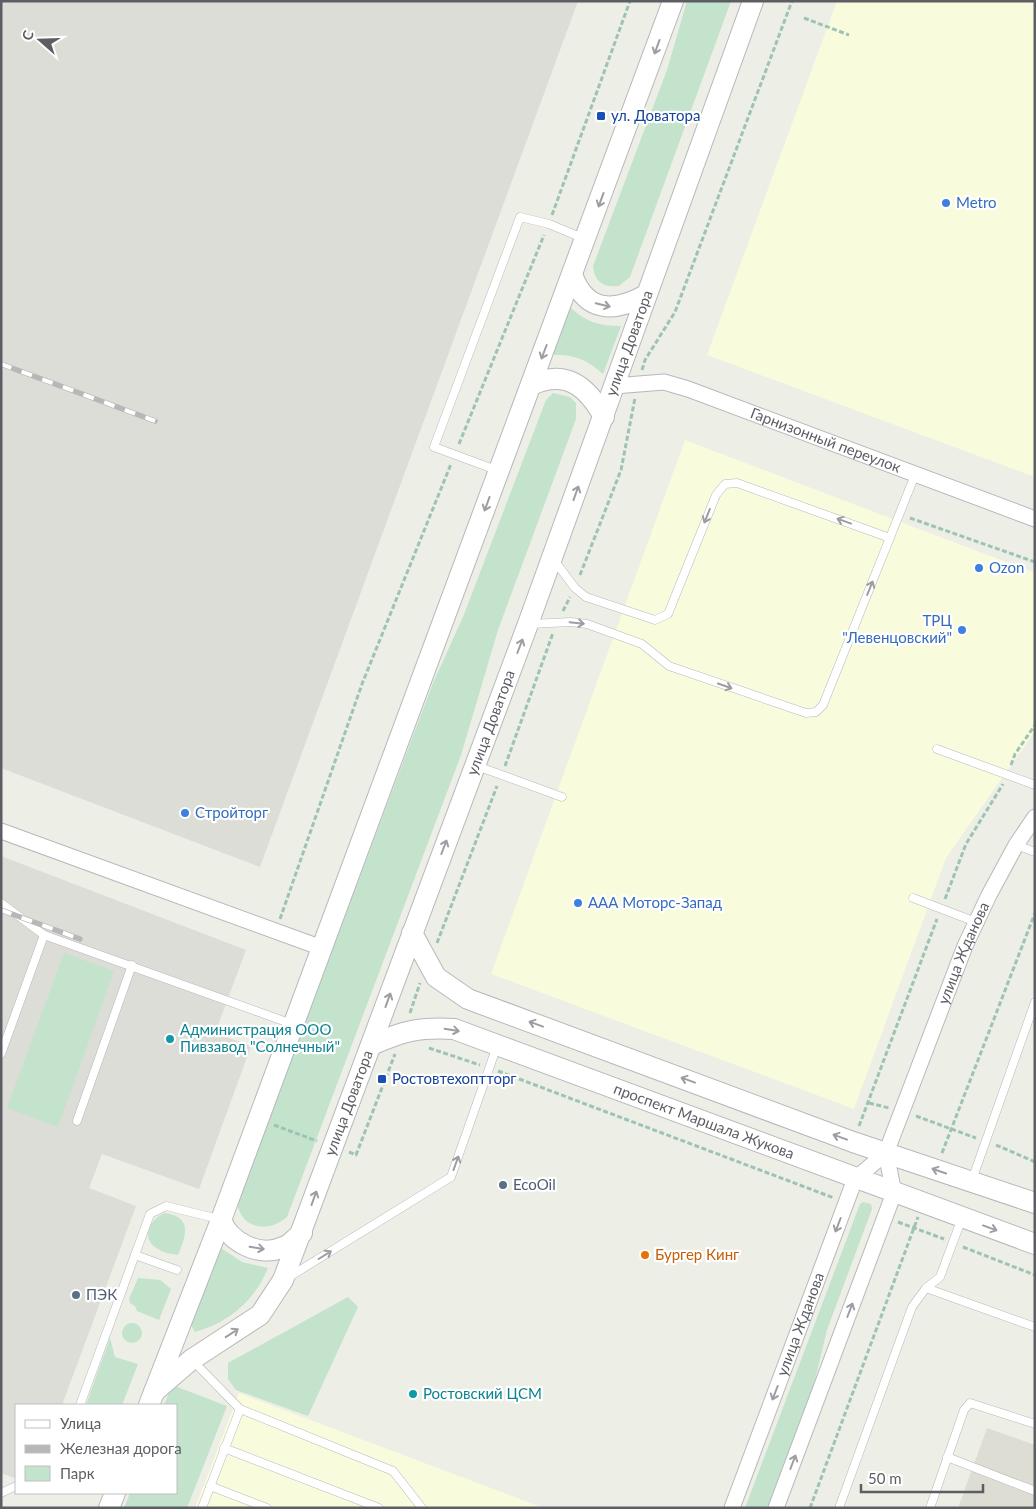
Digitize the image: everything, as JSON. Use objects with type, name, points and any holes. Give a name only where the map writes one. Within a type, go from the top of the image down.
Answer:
[{"type":"street","name":"улица Доватора","points":[[152,1399],[259,1119],[573,276],[673,1]]},
{"type":"street","name":"улица Доватора","points":[[152,1399],[191,1360],[260,1315],[283,1280],[528,624],[753,1]]},
{"type":"street","points":[[573,276],[579,293],[588,300],[610,307],[633,302],[646,295]]},
{"type":"street","points":[[531,385],[547,378],[567,380],[583,388],[594,398],[604,417]]},
{"type":"street","name":"Гарнизонный переулок","points":[[614,386],[664,382],[1035,519]]},
{"type":"street","name":"улица Жданова","points":[[732,1508],[855,1179],[886,1153],[976,922],[1016,845],[1035,817]]},
{"type":"street","points":[[1,830],[322,948]]},
{"type":"street","points":[[412,933],[436,978],[468,999],[886,1153],[1035,1203]]},
{"type":"street","name":"проспект Маршала Жукова","points":[[371,1046],[403,1032],[425,1028],[454,1029],[855,1179],[1035,1244]]},
{"type":"street","points":[[776,1508],[894,1193],[886,1153]]},
{"type":"street","points":[[221,1220],[225,1230],[233,1239],[244,1246],[260,1249],[283,1248],[302,1232]]},
{"type":"street","points":[[109,1508],[114,1494]]},
{"type":"lane","points":[[500,471],[434,447],[468,355],[520,217],[549,224],[586,240]]},
{"type":"lane","points":[[528,624],[571,622],[587,624],[642,644],[669,666],[806,714],[816,712],[823,705],[915,475]]},
{"type":"lane","points":[[552,558],[575,588],[586,597],[655,620],[668,614],[716,495],[725,484],[737,483],[890,538]]},
{"type":"lane","points":[[938,749],[1035,785]]},
{"type":"lane","points":[[475,765],[562,797]]},
{"type":"lane","points":[[1016,845],[1035,852]]},
{"type":"lane","points":[[913,898],[976,922]]},
{"type":"lane","points":[[1,903],[44,934],[294,1025]]},
{"type":"lane","points":[[1,1054],[44,934]]},
{"type":"lane","points":[[77,1121],[132,965]]},
{"type":"lane","points":[[971,1182],[1035,1002]]},
{"type":"lane","points":[[283,1280],[451,1177],[498,1044]]},
{"type":"lane","points":[[80,1404],[150,1214],[166,1206],[221,1220]]},
{"type":"lane","points":[[839,1508],[912,1307],[926,1288],[940,1277],[962,1218]]},
{"type":"lane","points":[[135,1256],[177,1270]]},
{"type":"lane","points":[[926,1288],[1035,1327]]},
{"type":"lane","points":[[191,1360],[240,1409],[393,1471],[422,1508]]},
{"type":"lane","points":[[930,1508],[964,1410],[970,1403],[1035,1424]]},
{"type":"lane","points":[[202,1508],[240,1409]]},
{"type":"lane","points":[[224,1448],[379,1508]]},
{"type":"lane","points":[[948,1458],[1035,1491]]},
{"type":"lane","points":[[1,1493],[15,1486]]},
{"type":"lane","points":[[210,1486],[267,1508]]},
{"type":"path","points":[[804,18],[849,35]]},
{"type":"path","points":[[899,514],[1035,562]]},
{"type":"path","points":[[1008,775],[1015,754],[1035,725]]},
{"type":"path","points":[[936,1170],[1035,914]]},
{"type":"path","points":[[427,1047],[489,1068],[846,1202]]},
{"type":"path","points":[[869,1103],[902,1111],[986,1141],[1035,1162]]},
{"type":"path","points":[[259,1119],[333,1147]]},
{"type":"path","points":[[810,1508],[924,1204]]},
{"type":"shaded area","points":[[1,1],[578,1],[260,867],[1,768]]},
{"type":"shaded area","points":[[837,1],[1035,1],[1035,477],[707,355]]},
{"type":"shaded area","points":[[685,440],[1035,573],[1035,731],[946,858],[854,1109],[491,974]]},
{"type":"shaded area","points":[[1,856],[246,950],[215,1033],[251,1046],[199,1189],[102,1154],[89,1188],[136,1206],[62,1404],[15,1404],[15,1478],[1,1473]]},
{"type":"shaded area","points":[[239,1393],[544,1508],[195,1508]]},
{"type":"shaded area","points":[[987,1428],[1035,1445],[1035,1508],[958,1508]]},
{"type":"green space","points":[[687,1],[731,1],[630,277],[619,286],[604,285],[595,276],[593,266],[667,70]]},
{"type":"green space","points":[[570,307],[587,320],[606,325],[621,326],[603,374],[592,365],[580,359],[553,355]]},
{"type":"green space","points":[[553,393],[570,397],[576,403],[576,419],[498,630],[461,755],[287,1217],[272,1225],[256,1226],[243,1218],[237,1202],[433,683],[463,617],[546,400]]},
{"type":"green space","points":[[64,953],[114,971],[58,1127],[7,1108]]},
{"type":"green space","points":[[863,1202],[871,1204],[872,1209],[827,1330],[813,1388],[768,1508],[745,1508],[860,1204]]},
{"type":"green space","points":[[165,1213],[174,1215],[184,1223],[185,1234],[178,1255],[160,1250],[152,1245],[149,1240],[148,1235],[151,1224]]},
{"type":"green space","points":[[221,1248],[242,1262],[268,1268],[256,1290],[239,1309],[219,1323],[195,1332],[191,1325],[194,1313]]},
{"type":"green space","points":[[138,1278],[160,1280],[171,1289],[159,1320],[137,1311],[135,1306],[130,1303],[129,1299]]},
{"type":"green space","points":[[348,1297],[358,1307],[308,1416],[236,1390],[228,1379],[228,1363]]},
{"type":"green space","points":[[132,1323],[139,1326],[142,1333],[139,1340],[132,1343],[125,1340],[122,1333],[125,1326]]},
{"type":"green space","points":[[110,1338],[115,1357],[138,1364],[122,1404],[86,1404]]},
{"type":"green space","points":[[172,1385],[227,1406],[187,1508],[124,1508],[130,1494],[178,1494],[178,1404],[164,1404]]},
{"type":"railway","points":[[1,364],[155,421]]},
{"type":"railway","points":[[1,910],[80,939]]},
{"type":"place","name":"ул. Доватора","points":[[601,116]]},
{"type":"place","name":"Metro","points":[[946,203]]},
{"type":"place","name":"Ozon","points":[[979,568]]},
{"type":"place","name":"ТРЦ \"Левенцовский\"","points":[[962,630]]},
{"type":"place","name":"Стройторг","points":[[185,813]]},
{"type":"place","name":"ААА Моторс-Запад","points":[[578,903]]},
{"type":"place","name":"Администрация ООО Пивзавод \"Солнечный\"","points":[[170,1039]]},
{"type":"place","name":"Ростовтехоптторг","points":[[382,1079]]},
{"type":"place","name":"EcoOil","points":[[503,1185]]},
{"type":"place","name":"Бургер Кинг","points":[[645,1255]]},
{"type":"place","name":"ПЭК","points":[[76,1295]]},
{"type":"place","name":"Ростовский ЦСМ","points":[[413,1394]]}]
